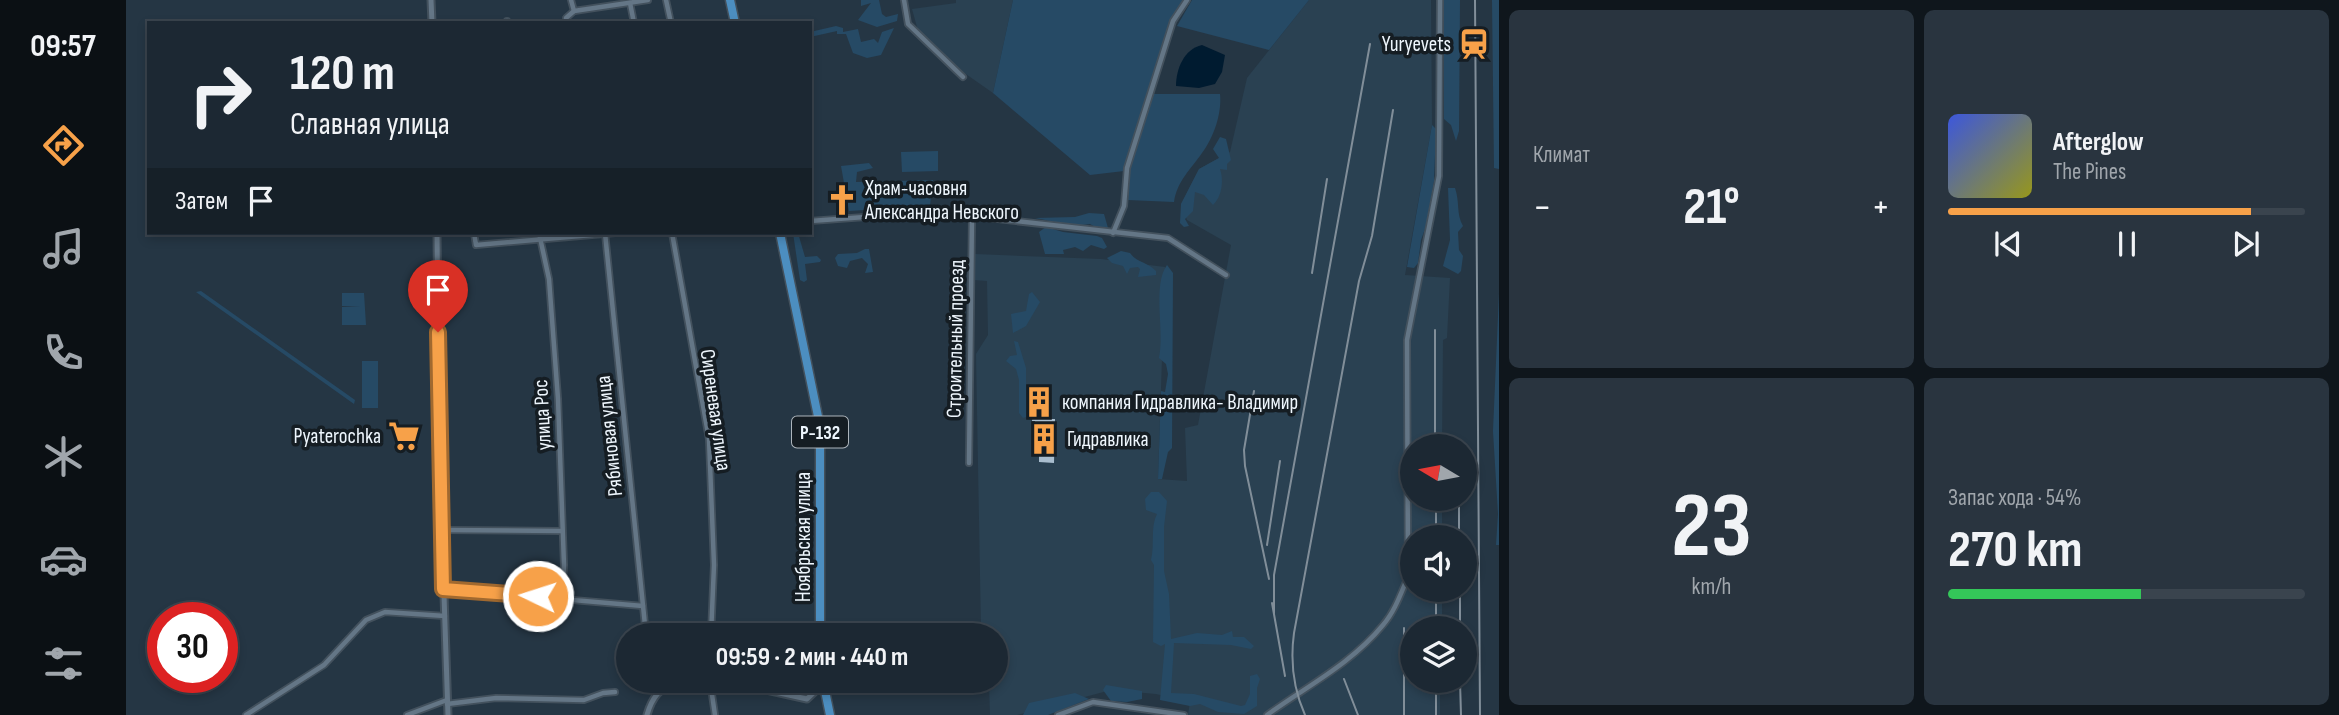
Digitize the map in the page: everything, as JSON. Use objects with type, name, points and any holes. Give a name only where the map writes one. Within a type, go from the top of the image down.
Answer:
[{"type":"highway","points":[[730,0],[735,21]]},
{"type":"highway","name":"Ноябрьская улица","points":[[780,235],[820,426],[820,623]]},
{"type":"highway","points":[[825,693],[830,715]]},
{"type":"street","points":[[431,0],[432,21]]},
{"type":"street","points":[[571,0],[574,11]]},
{"type":"street","points":[[566,21],[574,11],[648,0]]},
{"type":"street","points":[[666,0],[671,21]]},
{"type":"street","points":[[904,0],[908,24],[963,77]]},
{"type":"street","points":[[1113,233],[1124,206],[1128,168],[1154,91],[1173,21],[1187,0]]},
{"type":"street","points":[[1267,715],[1337,670],[1383,626],[1394,610],[1408,577],[1407,340],[1439,176],[1440,0]]},
{"type":"street","points":[[630,4],[634,21]]},
{"type":"street","points":[[812,221],[934,212],[1168,238],[1226,275]]},
{"type":"street","name":"Строительный проезд","points":[[969,463],[972,215]]},
{"type":"street","points":[[437,235],[439,445],[448,715]]},
{"type":"street","points":[[474,235],[476,245],[597,235]]},
{"type":"street","name":"улица Рос","points":[[539,235],[548,279],[558,399],[564,565],[562,598]]},
{"type":"street","name":"Рябиновая улица","points":[[606,235],[645,623]]},
{"type":"street","name":"Сиреневая улица","points":[[672,235],[709,439],[714,565],[712,623]]},
{"type":"street","points":[[443,530],[561,531]]},
{"type":"street","points":[[443,589],[643,606]]},
{"type":"street","points":[[246,715],[324,665],[366,620],[385,612],[445,617]]},
{"type":"street","points":[[407,715],[447,702],[496,698],[584,700],[615,692]]},
{"type":"street","points":[[647,715],[657,693]]},
{"type":"street","points":[[712,693],[715,715]]},
{"type":"street","points":[[779,693],[807,699],[813,693]]},
{"type":"street","points":[[1058,715],[1093,702],[1184,715]]},
{"type":"shaded area","points":[[861,0],[879,0],[882,14],[886,17],[898,14],[897,21],[877,27],[858,20],[871,3],[861,6]]},
{"type":"shaded area","points":[[956,0],[1013,0],[993,93],[927,41],[917,27],[912,9],[956,3]]},
{"type":"shaded area","points":[[1013,0],[1184,0],[1170,21],[1124,171],[1090,175],[993,93]]},
{"type":"shaded area","points":[[1192,0],[1309,0],[1269,50],[1177,26]]},
{"type":"shaded area","points":[[1309,0],[1431,0],[1432,125],[1405,275],[1450,278],[1447,338],[1443,340],[1442,434],[1400,434],[1400,511],[1442,511],[1442,525],[1400,525],[1400,602],[1442,602],[1442,616],[1400,616],[1400,693],[1440,693],[1440,715],[1188,715],[1190,702],[1156,694],[1111,690],[1017,715],[990,715],[989,693],[1008,693],[1008,623],[981,623],[976,354],[988,335],[987,281],[974,280],[975,254],[1101,259],[1165,267],[1158,479],[1187,481],[1185,428],[1198,425],[1231,245],[1187,220],[1181,204],[1199,169],[1230,152],[1247,78]]},
{"type":"shaded area","points":[[1444,0],[1460,0],[1459,131],[1456,141],[1451,125],[1444,119]]},
{"type":"shaded area","points":[[1492,0],[1499,0],[1499,169],[1494,168]]},
{"type":"shaded area","points":[[836,26],[843,28],[843,32],[858,29],[861,42],[874,39],[878,43],[882,32],[894,28],[881,55],[867,58],[853,53],[846,34],[837,34],[837,31],[812,37],[812,32]]},
{"type":"shaded area","points":[[1202,45],[1225,55],[1222,72],[1215,84],[1199,88],[1176,86],[1182,61],[1190,51]]},
{"type":"shaded area","points":[[1154,94],[1220,94],[1220,109],[1213,132],[1206,147],[1181,181],[1174,202],[1128,200],[1130,166]]},
{"type":"shaded area","points":[[1432,125],[1436,129],[1434,181],[1418,263],[1414,268],[1407,267]]},
{"type":"shaded area","points":[[1220,137],[1226,139],[1231,160],[1227,164],[1227,170],[1220,169],[1222,183],[1218,198],[1213,205],[1204,195],[1195,192],[1193,211],[1185,219],[1189,226],[1184,227],[1180,223],[1181,204],[1199,169],[1219,158],[1213,149]]},
{"type":"shaded area","points":[[938,151],[938,171],[902,172],[901,152]]},
{"type":"shaded area","points":[[869,163],[873,168],[857,172],[856,182],[933,180],[930,206],[849,211],[841,166]]},
{"type":"shaded area","points":[[1448,188],[1455,188],[1463,226],[1458,232],[1459,250],[1463,256],[1458,274],[1443,266],[1450,240]]},
{"type":"shaded area","points":[[1089,213],[1104,214],[1108,228],[1099,229],[1090,224],[1075,226],[1035,218],[1075,217]]},
{"type":"shaded area","points":[[1046,227],[1097,236],[1102,238],[1107,247],[1104,249],[1091,245],[1083,251],[1075,247],[1063,250],[1064,254],[1045,254],[1039,232]]},
{"type":"shaded area","points":[[793,235],[799,235],[805,257],[817,256],[821,260],[805,264],[807,280],[800,280]]},
{"type":"shaded area","points":[[869,249],[873,272],[865,273],[868,264],[862,258],[850,261],[847,268],[838,266],[835,258],[838,254],[857,253]]},
{"type":"shaded area","points":[[1121,251],[1130,253],[1153,268],[1156,275],[1138,277],[1138,267],[1130,268],[1127,274],[1123,266],[1112,263],[1107,258]]},
{"type":"shaded area","points":[[1167,265],[1173,273],[1172,448],[1168,452],[1162,479],[1158,479],[1161,391],[1165,392],[1168,374],[1166,364],[1159,358],[1159,296]]},
{"type":"shaded area","points":[[201,291],[355,400],[354,404],[196,292]]},
{"type":"shaded area","points":[[1032,292],[1040,302],[1026,326],[1013,333],[1011,314],[1026,311],[1029,294]]},
{"type":"shaded area","points":[[342,293],[364,293],[366,325],[342,325],[342,307],[360,307],[342,306]]},
{"type":"shaded area","points":[[1499,293],[1499,545],[1496,545],[1498,514],[1493,431]]},
{"type":"shaded area","points":[[1014,341],[1018,342],[1026,368],[1026,417],[1023,418],[1019,413],[1019,380],[1016,369],[1006,361],[1010,356],[1017,355]]},
{"type":"shaded area","points":[[362,361],[378,361],[378,408],[362,408]]},
{"type":"shaded area","points":[[1151,492],[1159,492],[1167,501],[1164,571],[1169,594],[1171,639],[1197,633],[1222,635],[1232,631],[1233,637],[1244,637],[1254,646],[1251,649],[1231,645],[1174,643],[1171,693],[1194,694],[1241,706],[1245,705],[1250,694],[1250,676],[1257,674],[1260,679],[1257,706],[1244,714],[1218,712],[1200,704],[1190,706],[1160,700],[1165,644],[1161,646],[1153,642],[1154,565],[1151,560],[1157,514],[1146,510],[1145,499]]},
{"type":"shaded area","points":[[1106,685],[1142,691],[1142,699],[1111,701],[1103,690]]},
{"type":"shaded area","points":[[1075,693],[1089,699],[1048,715],[1023,715],[1029,703]]},
{"type":"building","points":[[1029,390],[1050,390],[1049,419],[1055,419],[1054,463],[1039,462],[1039,450],[1034,450],[1035,421],[1032,421],[1033,414],[1028,414]]},
{"type":"railway","points":[[1475,0],[1480,715]]},
{"type":"railway","points":[[1274,613],[1274,575],[1370,44]]},
{"type":"railway","points":[[1305,715],[1294,675],[1294,633],[1359,281],[1372,236],[1393,110]]},
{"type":"railway","points":[[1312,273],[1327,179]]},
{"type":"railway","points":[[1435,330],[1435,434]]},
{"type":"railway","points":[[1254,391],[1244,450],[1245,466],[1269,579]]},
{"type":"railway","points":[[1267,545],[1280,461]]},
{"type":"railway","points":[[1436,511],[1436,525]]},
{"type":"railway","points":[[1459,511],[1459,525]]},
{"type":"railway","points":[[1436,602],[1436,616]]},
{"type":"railway","points":[[1460,602],[1460,616]]},
{"type":"railway","points":[[1272,603],[1285,676]]},
{"type":"railway","points":[[1344,679],[1358,715]]},
{"type":"railway","points":[[1404,693],[1404,715]]},
{"type":"railway","points":[[1436,693],[1436,715]]},
{"type":"railway","points":[[1460,693],[1461,715]]},
{"type":"place","name":"Yuryevets","points":[[1474,44]]},
{"type":"place","name":"Храм-часовня Александра Невского","points":[[842,200]]},
{"type":"place","name":"компания Гидравлика- Владимир","points":[[1039,402]]},
{"type":"place","name":"Pyaterochka","points":[[404,436]]},
{"type":"place","name":"Гидравлика","points":[[1044,439]]},
{"type":"route","points":[[438,332],[443,589],[538,596]]}]
